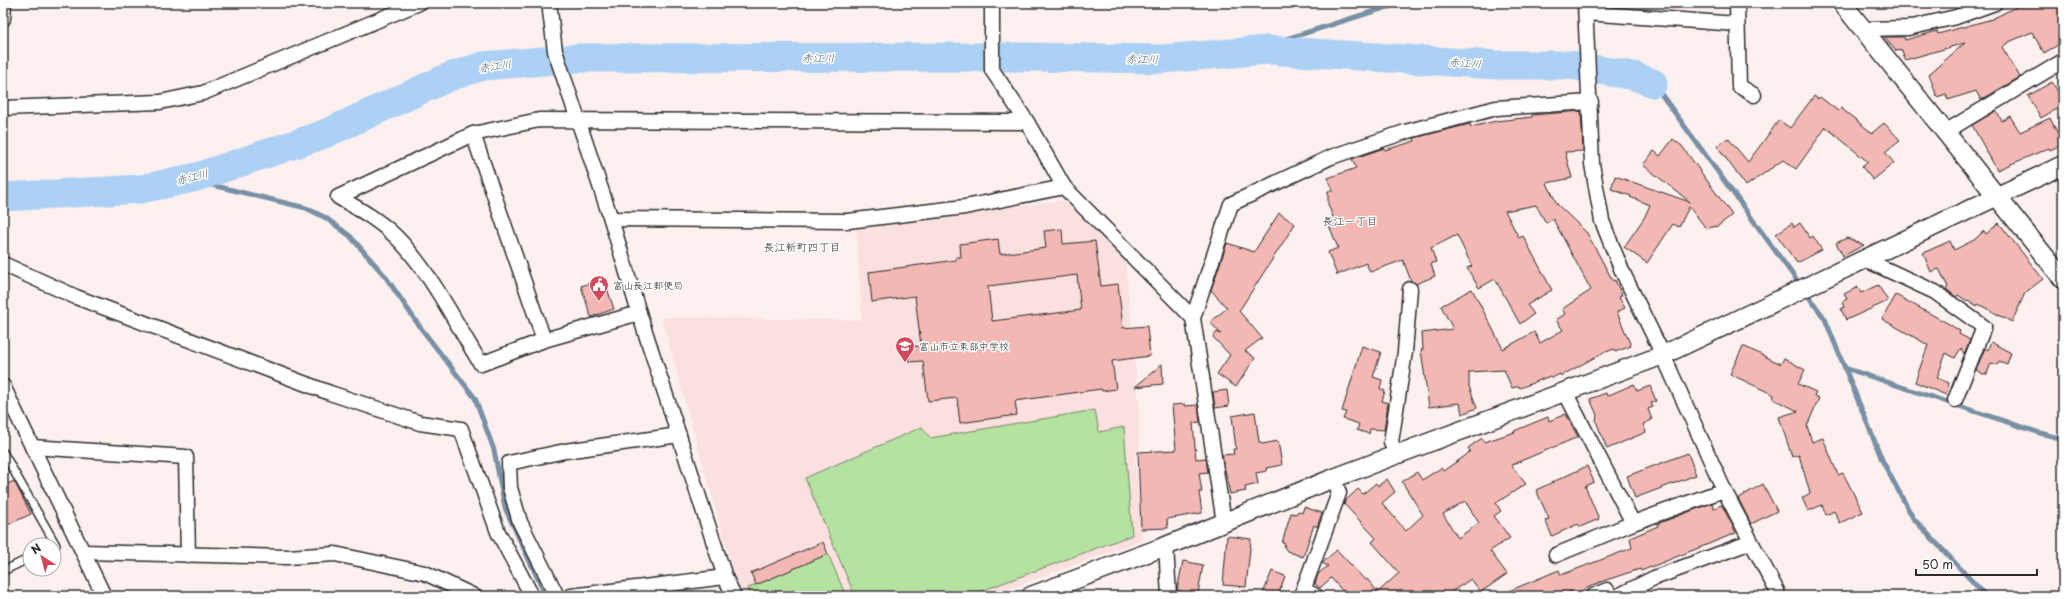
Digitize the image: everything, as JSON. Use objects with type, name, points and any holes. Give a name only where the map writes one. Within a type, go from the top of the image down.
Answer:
[{"type":"street","points":[[3,19],[4,3]]},
{"type":"street","points":[[3,108],[160,102],[203,93],[418,3]]},
{"type":"street","points":[[549,3],[555,51],[611,219],[638,314],[725,577],[734,596]]},
{"type":"street","points":[[992,3],[992,70],[1027,122],[1064,188],[1193,318]]},
{"type":"street","points":[[1737,3],[1739,86],[1754,95]]},
{"type":"street","points":[[1842,3],[2063,278]]},
{"type":"street","points":[[1864,29],[1908,28],[1956,17],[1994,3]]},
{"type":"street","points":[[1737,24],[1586,8],[1591,102],[1592,164],[1602,221],[1622,271],[1663,355],[1724,490],[1777,591],[1778,596]]},
{"type":"street","points":[[1945,132],[2063,61]]},
{"type":"street","points":[[1224,523],[1193,318],[1231,204],[1331,157],[1405,132],[1496,108],[1591,102]]},
{"type":"street","points":[[638,314],[544,340],[481,364],[431,281],[402,243],[374,218],[338,197],[473,134],[539,120],[1027,122]]},
{"type":"street","points":[[473,134],[544,340]]},
{"type":"street","points":[[1031,596],[1166,546],[1396,454],[1663,355],[2063,165]]},
{"type":"street","points":[[611,219],[848,221],[965,207],[1064,188]]},
{"type":"street","points":[[1864,259],[1935,292],[1984,327],[1954,400]]},
{"type":"street","points":[[3,264],[76,298],[330,393],[420,423],[461,429],[498,532],[532,596]]},
{"type":"street","points":[[1396,454],[1391,442],[1405,352],[1410,289]]},
{"type":"street","points":[[3,386],[104,596]]},
{"type":"street","points":[[1565,392],[1633,523]]},
{"type":"street","points":[[557,596],[520,522],[510,488],[509,463],[565,451],[678,435]]},
{"type":"street","points":[[32,447],[186,457],[188,555]]},
{"type":"street","points":[[1307,594],[1339,493],[1334,478]]},
{"type":"street","points":[[1556,555],[1633,523],[1724,490]]},
{"type":"street","points":[[1618,596],[1654,578],[1751,542]]},
{"type":"street","points":[[1166,546],[1169,596]]},
{"type":"street","points":[[82,552],[287,557],[335,554],[425,573],[474,596]]},
{"type":"street","points":[[571,596],[725,577]]},
{"type":"street","points":[[1593,596],[1607,590],[1610,596]]},
{"type":"lane","points":[[3,452],[51,537]]},
{"type":"lane","points":[[3,571],[22,562]]},
{"type":"shaded area","name":"富山市立東部中学校","points":[[1072,199],[1125,258],[1139,405],[1139,450],[1135,452],[1142,540],[989,596],[744,596],[734,574],[661,317],[862,320],[856,228]]},
{"type":"green space","points":[[1095,410],[1099,432],[1124,427],[1132,535],[968,596],[855,596],[805,478],[922,427],[930,438]]},
{"type":"green space","points":[[828,554],[846,596],[751,596],[748,588]]},
{"type":"building","points":[[2024,3],[2063,3],[2063,42],[2044,53],[2032,32],[2009,42],[2002,47],[2020,77],[1981,100],[1976,91],[1948,100],[1946,94],[1937,97],[1929,74],[1965,43],[1905,60],[1902,50],[1896,51],[1884,37],[1904,37],[1905,40],[1937,31],[1938,34],[1992,19]]},
{"type":"building","points":[[2052,82],[2063,100],[2063,105],[2041,118],[2028,96]]},
{"type":"building","points":[[1814,96],[1818,99],[1820,97],[1838,111],[1841,108],[1872,133],[1884,123],[1900,140],[1885,152],[1894,163],[1873,180],[1862,167],[1868,162],[1826,127],[1796,169],[1783,160],[1746,186],[1717,146],[1728,138],[1748,162],[1779,120],[1790,128]]},
{"type":"building","points":[[1581,111],[1583,151],[1565,152],[1572,178],[1547,183],[1557,204],[1587,233],[1613,281],[1615,280],[1622,295],[1619,297],[1625,308],[1617,312],[1631,346],[1615,352],[1614,349],[1606,351],[1561,376],[1560,374],[1552,378],[1550,376],[1520,388],[1519,386],[1512,388],[1504,370],[1469,372],[1469,386],[1477,408],[1462,414],[1460,403],[1429,407],[1421,350],[1423,349],[1422,333],[1453,329],[1441,306],[1472,289],[1503,349],[1534,332],[1540,343],[1563,330],[1556,320],[1565,314],[1562,309],[1591,290],[1553,219],[1546,223],[1536,205],[1505,211],[1519,238],[1523,236],[1552,290],[1527,305],[1534,314],[1520,324],[1495,279],[1479,288],[1467,268],[1472,266],[1457,235],[1431,248],[1436,262],[1431,264],[1435,276],[1416,284],[1411,281],[1403,260],[1370,272],[1366,263],[1337,275],[1328,252],[1338,248],[1327,220],[1333,217],[1328,204],[1328,191],[1333,191],[1328,178],[1356,168],[1352,159],[1384,148],[1385,150],[1415,141],[1414,138],[1470,124],[1471,127],[1496,121],[1532,117],[1532,115]]},
{"type":"building","points":[[1996,111],[2002,121],[2010,116],[2020,132],[2050,118],[2063,144],[2050,150],[2049,148],[1997,170],[1972,125]]},
{"type":"building","points":[[1673,139],[1682,146],[1732,215],[1718,226],[1706,228],[1689,207],[1679,227],[1673,224],[1647,263],[1624,247],[1644,218],[1650,205],[1611,189],[1615,176],[1690,202],[1643,165],[1654,151],[1660,156]]},
{"type":"building","points":[[1279,213],[1295,224],[1239,311],[1262,338],[1245,351],[1255,358],[1236,387],[1217,374],[1230,355],[1213,337],[1217,332],[1221,334],[1210,322],[1227,308],[1211,290],[1227,243],[1254,252]]},
{"type":"building","points":[[1792,223],[1794,227],[1800,223],[1810,238],[1813,236],[1822,250],[1797,263],[1776,234]]},
{"type":"building","points":[[1999,223],[2043,279],[2025,293],[2012,322],[1978,304],[1977,306],[1968,300],[1967,301],[1958,295],[1956,297],[1946,289],[1948,287],[1939,269],[1931,272],[1923,253],[1950,241],[1954,250],[1974,240],[1984,231],[1986,234]]},
{"type":"building","points":[[1062,229],[1063,244],[1095,241],[1101,286],[1118,284],[1123,328],[1147,326],[1150,356],[1112,361],[1116,389],[1102,391],[1101,389],[1015,401],[1017,415],[960,423],[957,398],[928,401],[923,361],[909,362],[907,347],[921,346],[915,296],[872,302],[869,272],[956,260],[956,257],[961,257],[960,244],[998,239],[1000,254],[1046,248],[1044,231]],"holes":[[[1077,275],[1081,310],[992,321],[988,286]]]},
{"type":"building","points":[[1847,238],[1864,245],[1843,256],[1836,243]]},
{"type":"building","points":[[604,279],[614,309],[591,317],[581,286]]},
{"type":"building","points":[[1878,285],[1888,301],[1846,320],[1841,309],[1844,307],[1842,302],[1847,299],[1844,294],[1858,287],[1861,293]]},
{"type":"building","points":[[1896,295],[1949,324],[1960,331],[1959,334],[1970,340],[1964,354],[1961,348],[1955,358],[1946,353],[1937,378],[1949,383],[1946,395],[1915,382],[1928,345],[1882,319]]},
{"type":"building","points":[[1991,342],[2011,353],[2007,364],[1999,361],[1997,365],[1991,363],[1987,374],[1983,374],[1976,370],[1985,348],[1988,350]]},
{"type":"building","points":[[1362,346],[1381,352],[1373,377],[1382,380],[1380,389],[1385,391],[1382,401],[1388,403],[1384,430],[1370,429],[1369,434],[1357,430],[1359,424],[1343,419],[1346,412],[1342,411]]},
{"type":"building","points":[[1743,346],[1781,364],[1784,358],[1805,370],[1798,384],[1816,392],[1814,396],[1819,398],[1807,426],[1812,442],[1823,438],[1838,475],[1843,473],[1863,512],[1840,523],[1834,511],[1826,515],[1822,505],[1808,511],[1802,498],[1810,493],[1799,455],[1792,457],[1779,417],[1798,411],[1773,399],[1774,395],[1730,374]]},
{"type":"building","points":[[1162,364],[1163,384],[1135,387]]},
{"type":"building","points":[[1634,384],[1637,391],[1650,386],[1656,401],[1651,403],[1653,407],[1648,409],[1652,420],[1643,424],[1646,432],[1607,449],[1596,421],[1597,415],[1590,399],[1606,393],[1607,396]]},
{"type":"building","points":[[1227,390],[1229,406],[1215,408],[1213,392]]},
{"type":"building","points":[[1185,404],[1185,406],[1198,405],[1200,422],[1193,423],[1196,459],[1206,458],[1208,472],[1199,473],[1202,492],[1199,492],[1202,513],[1167,519],[1168,528],[1141,529],[1138,452],[1176,450],[1172,405]]},
{"type":"building","points":[[1255,412],[1259,442],[1262,444],[1278,441],[1282,465],[1266,468],[1267,471],[1256,473],[1258,484],[1245,487],[1246,491],[1230,494],[1222,455],[1234,454],[1233,449],[1236,449],[1232,416]]},
{"type":"building","points":[[1566,414],[1578,437],[1511,465],[1526,484],[1496,503],[1501,511],[1494,516],[1510,538],[1490,551],[1507,574],[1481,592],[1471,579],[1445,596],[1347,596],[1331,578],[1320,588],[1315,584],[1318,574],[1328,566],[1322,563],[1337,550],[1365,580],[1367,579],[1378,592],[1399,573],[1372,542],[1376,538],[1344,504],[1346,500],[1358,489],[1363,494],[1376,483],[1378,486],[1387,479],[1395,492],[1382,503],[1406,531],[1423,515],[1402,482],[1417,472],[1422,480],[1441,468],[1443,471],[1465,456],[1470,451],[1468,448],[1482,438],[1484,442],[1515,432],[1514,431],[1548,417],[1549,421]],"holes":[[[1465,501],[1479,523],[1458,538],[1443,514]]]},
{"type":"building","points":[[1688,453],[1696,475],[1635,498],[1627,476]]},
{"type":"building","points":[[1587,466],[1594,482],[1585,486],[1599,519],[1580,527],[1578,524],[1552,536],[1545,520],[1549,519],[1536,490]]},
{"type":"building","points":[[14,481],[31,514],[3,527],[3,486]]},
{"type":"building","points":[[1763,484],[1777,511],[1751,524],[1738,498]]},
{"type":"building","points":[[1712,503],[1714,508],[1722,505],[1736,533],[1641,571],[1640,569],[1600,582],[1572,595],[1571,591],[1559,596],[1497,596],[1559,570],[1561,575],[1632,548],[1630,538],[1658,526],[1657,524]]},
{"type":"building","points":[[1304,507],[1322,513],[1317,527],[1314,525],[1303,557],[1287,551],[1284,547],[1285,544],[1282,543],[1291,513],[1296,514],[1298,511],[1302,513]]},
{"type":"building","points":[[1227,536],[1251,539],[1246,587],[1223,585]]},
{"type":"building","points":[[823,542],[828,554],[756,585],[751,573]]},
{"type":"building","points":[[1183,561],[1203,565],[1198,594],[1177,590]]},
{"type":"building","points":[[1272,571],[1285,576],[1278,596],[1262,596]]},
{"type":"waterway","points":[[1267,50],[1283,40],[1400,3]]},
{"type":"waterway","name":"赤江川","points":[[3,197],[141,189],[197,177],[322,135],[449,77],[483,66],[579,58],[1030,57],[1162,59],[1267,50],[1497,65],[1570,65],[1634,76],[1653,83]]},
{"type":"waterway","points":[[1653,83],[1825,319],[1883,462],[1913,518],[1986,596]]},
{"type":"waterway","points":[[197,177],[212,185],[306,208],[326,218],[350,236],[385,276],[420,327],[475,398],[494,450],[505,508],[546,596]]},
{"type":"waterway","points":[[1845,368],[2040,433],[2063,439]]},
{"type":"place","name":"富山長江郵便局","points":[[599,302]]},
{"type":"place","name":"富山市立東部中学校","points":[[905,363]]},
{"type":"district","name":"長江一丁目","points":[[1350,221]]},
{"type":"district","name":"長江新町四丁目","points":[[802,247]]}]
